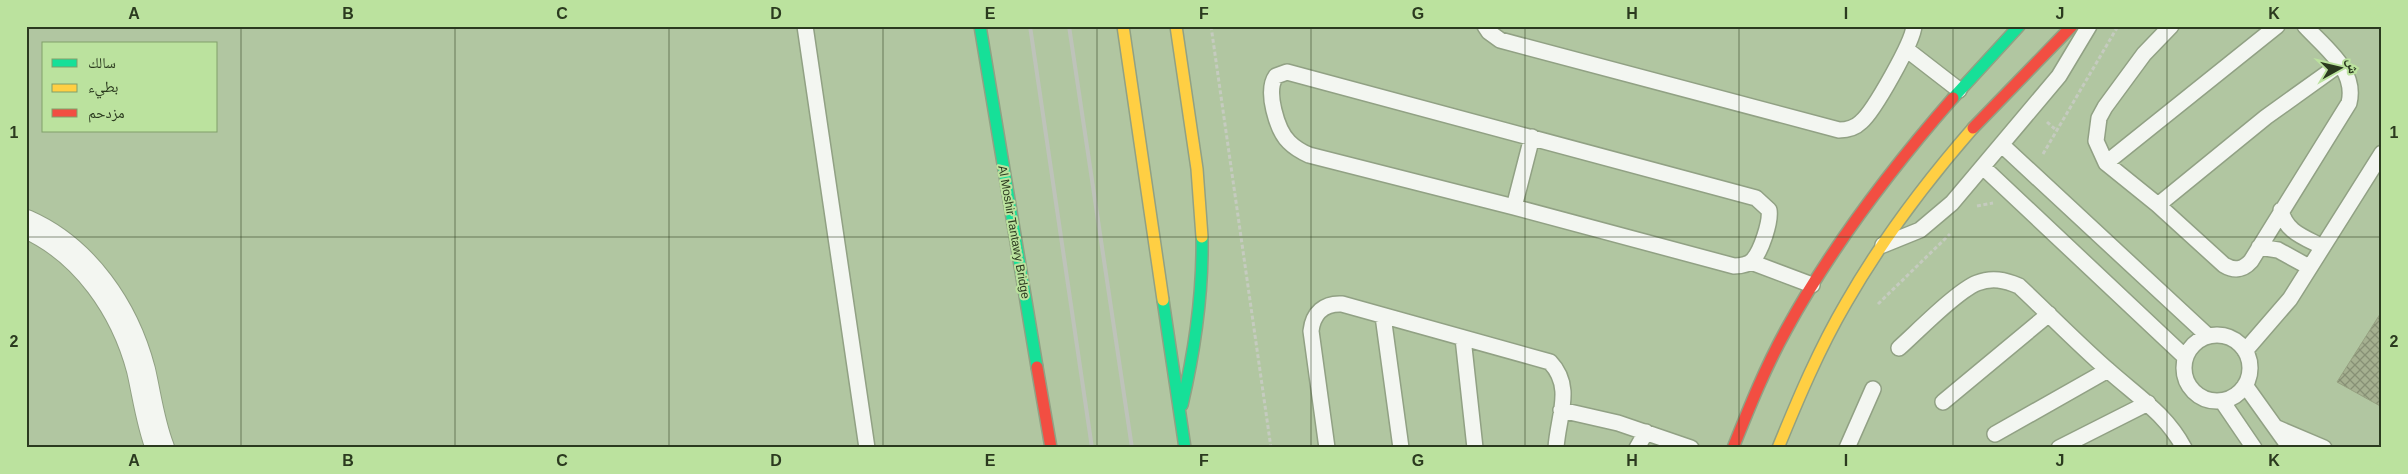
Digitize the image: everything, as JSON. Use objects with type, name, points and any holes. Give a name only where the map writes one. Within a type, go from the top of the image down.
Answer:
[{"type":"main road","name":"Al Moshir Tantawy Bridge","points":[[980,26],[1050,443]]},
{"type":"main road","points":[[1123,26],[1185,448]]},
{"type":"main road","points":[[1176,26],[1199,173],[1203,254],[1197,336],[1190,376],[1179,416]]},
{"type":"main road","points":[[1733,448],[1742,421],[1777,347],[1812,285],[1854,229],[1903,156],[1959,90],[2019,26]]},
{"type":"main road","points":[[1778,448],[1816,362],[1878,243],[1974,126],[2072,26]]},
{"type":"street","points":[[26,224],[53,240],[74,257],[110,297],[134,346],[154,431],[160,448]]},
{"type":"lane","points":[[805,26],[867,448]]},
{"type":"lane","points":[[1485,26],[1489,32],[1500,40],[1839,130],[1848,130],[1862,122],[1914,35],[1914,26]]},
{"type":"lane","points":[[1878,243],[1914,233],[1937,218],[1984,168],[2059,76],[2089,26]]},
{"type":"lane","points":[[2171,26],[2134,66],[2099,118],[2096,141],[2106,162],[2229,268],[2241,268],[2247,265],[2349,103],[2351,86],[2349,77],[2340,64],[2305,26]]},
{"type":"lane","points":[[2106,162],[2277,26]]},
{"type":"lane","points":[[1906,49],[1959,90]]},
{"type":"lane","points":[[2158,205],[2266,117],[2340,64]]},
{"type":"lane","points":[[1751,262],[1756,256],[1769,222],[1768,210],[1756,198],[1292,72],[1281,73],[1272,81],[1272,93],[1279,128],[1288,142],[1302,152],[1514,206],[1734,266],[1751,262],[1812,285]]},
{"type":"lane","points":[[1514,206],[1532,137]]},
{"type":"lane","points":[[2002,145],[2208,336]]},
{"type":"lane","points":[[2245,351],[2277,317],[2382,153]]},
{"type":"lane","points":[[1984,168],[2185,357]]},
{"type":"lane","points":[[2281,210],[2286,224],[2291,230],[2321,246]]},
{"type":"lane","points":[[2259,247],[2278,250],[2309,267]]},
{"type":"lane","points":[[1899,348],[1966,289],[1988,280],[1999,279],[2019,286],[2108,370],[2148,402],[2168,422],[2184,448]]},
{"type":"lane","points":[[1328,448],[1311,331],[1312,321],[1324,307],[1332,303],[1342,304],[1550,362],[1559,371],[1564,383],[1556,448]]},
{"type":"lane","points":[[1943,402],[2049,314]]},
{"type":"lane","points":[[1383,316],[1401,448]]},
{"type":"lane","points":[[2218,335],[2229,337],[2245,351],[2249,362],[2249,374],[2245,385],[2232,398],[2222,401],[2205,400],[2191,390],[2184,374],[2185,357],[2198,340],[2218,335]]},
{"type":"lane","points":[[1463,338],[1475,448]]},
{"type":"lane","points":[[1995,434],[2108,370]]},
{"type":"lane","points":[[2245,385],[2290,448]]},
{"type":"lane","points":[[1847,448],[1873,389]]},
{"type":"lane","points":[[2222,401],[2254,448]]},
{"type":"lane","points":[[2059,448],[2148,402]]},
{"type":"lane","points":[[1561,410],[1646,432],[1691,448]]},
{"type":"lane","points":[[2276,428],[2324,448]]},
{"type":"lane","points":[[1638,448],[1646,432]]},
{"type":"path","points":[[1211,26],[1272,448]]},
{"type":"path","points":[[2029,171],[2046,150],[2118,26]]},
{"type":"path","points":[[1974,208],[1995,203],[2011,192]]},
{"type":"path","points":[[1876,306],[1953,231]]},
{"type":"building","points":[[2382,311],[2382,407],[2337,382]]},
{"type":"railway","points":[[1030,26],[1092,448]]},
{"type":"railway","points":[[1069,26],[1132,448]]},
{"type":"traffic: fast","points":[[980,26],[1037,367]]},
{"type":"traffic: fast","points":[[1953,98],[2019,26]]},
{"type":"traffic: fast","points":[[1182,405],[1197,322],[1201,280],[1202,237]]},
{"type":"traffic: fast","points":[[1163,300],[1185,448]]},
{"type":"traffic: slow","points":[[1123,26],[1163,300]]},
{"type":"traffic: slow","points":[[1176,26],[1197,169],[1202,237]]},
{"type":"traffic: slow","points":[[1778,448],[1801,393],[1836,320],[1874,257],[1905,212],[1973,128]]},
{"type":"traffic: jam","points":[[1973,128],[2072,26]]},
{"type":"traffic: jam","points":[[1733,448],[1778,344],[1823,268],[1885,181],[1953,98]]},
{"type":"traffic: jam","points":[[1037,367],[1051,448]]}]
